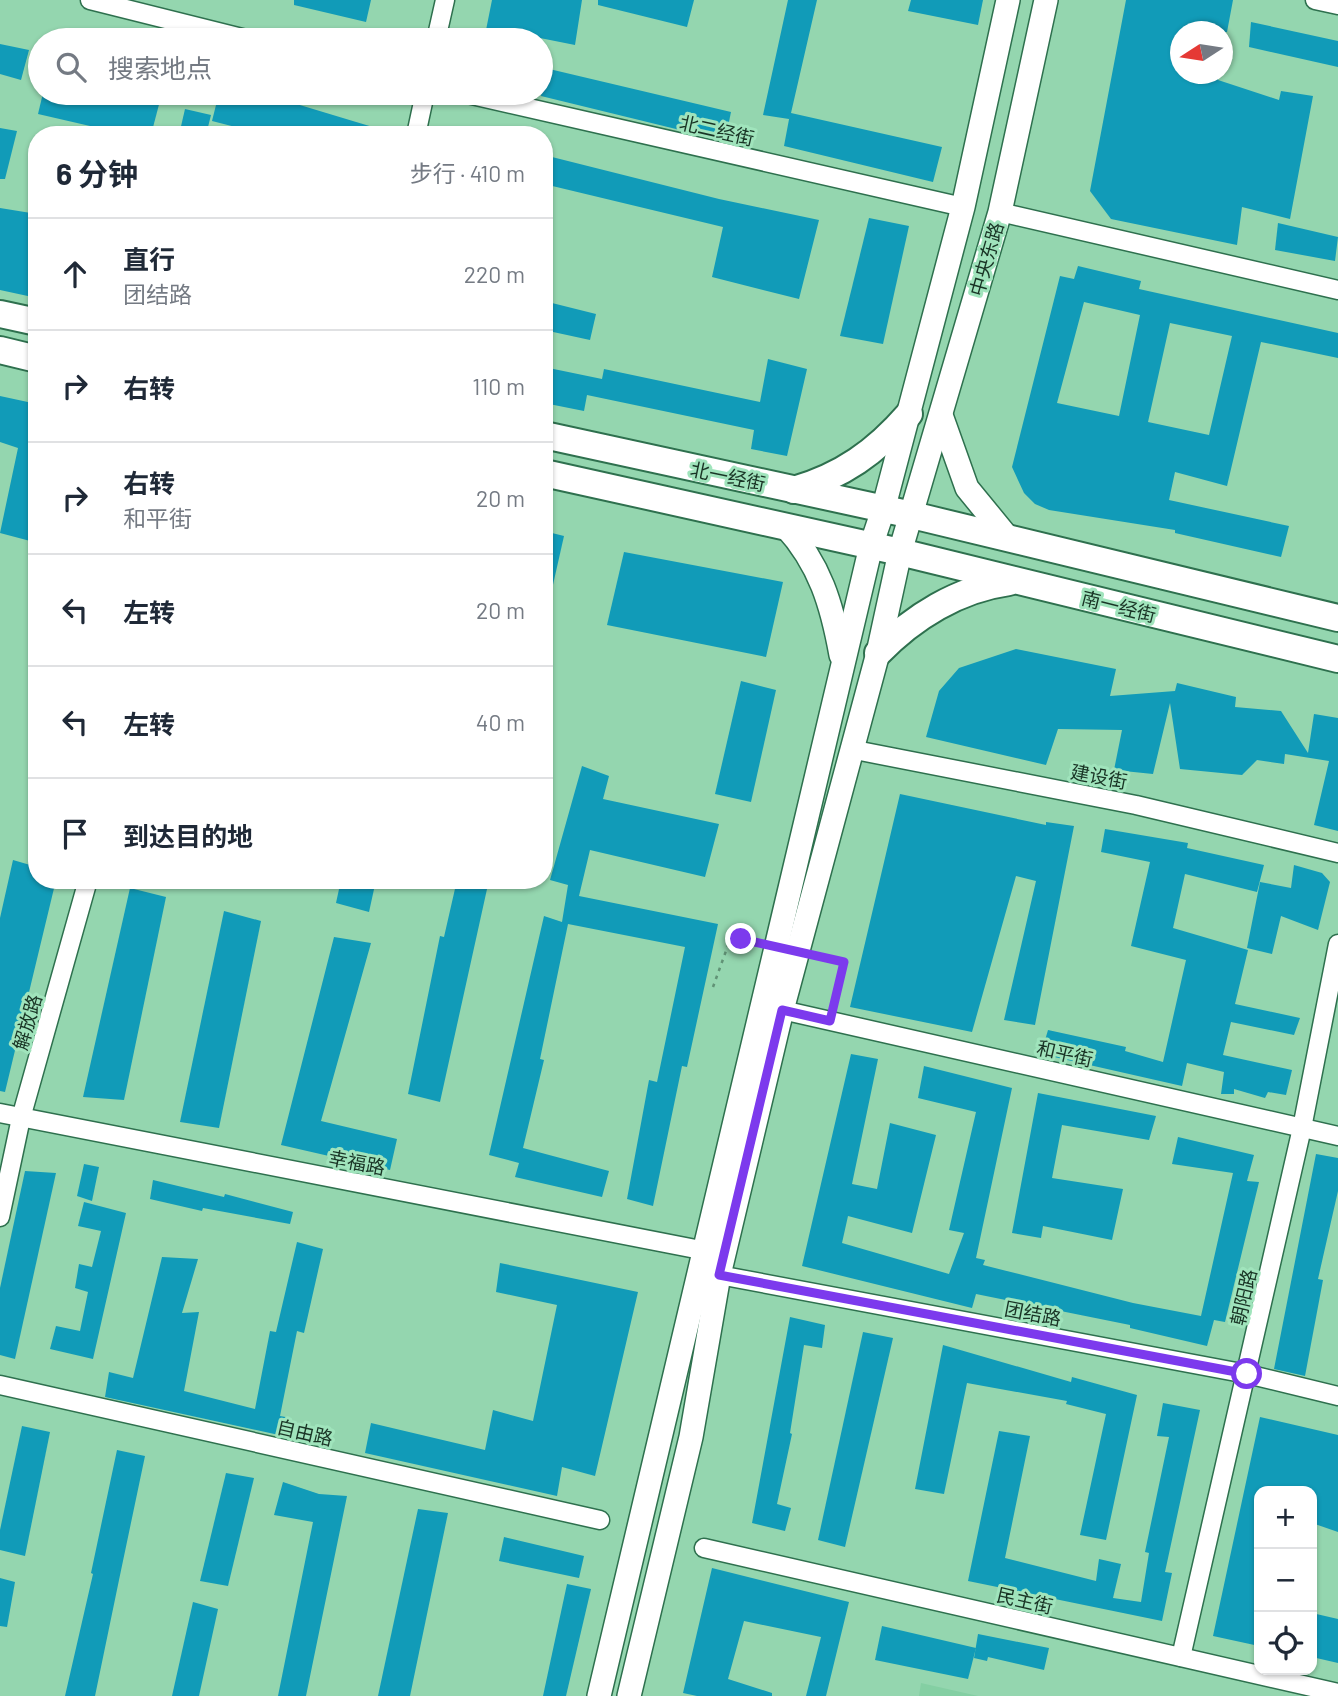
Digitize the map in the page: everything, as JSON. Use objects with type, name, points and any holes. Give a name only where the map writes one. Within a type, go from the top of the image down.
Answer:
[{"type":"highway","points":[[0,314],[28,320]]},
{"type":"highway","points":[[0,350],[28,357]]},
{"type":"highway","points":[[794,490],[851,467],[885,442],[909,414]]},
{"type":"highway","name":"北一经街","points":[[553,437],[912,515]]},
{"type":"highway","name":"北一经街","points":[[553,474],[900,552]]},
{"type":"highway","name":"南一经街","points":[[912,515],[1338,618]]},
{"type":"highway","name":"南一经街","points":[[900,552],[1338,659]]},
{"type":"highway","points":[[878,653],[895,636],[948,600],[996,584],[1018,581]]},
{"type":"main road","name":"中央东路","points":[[599,1696],[871,546],[883,510],[963,208],[1008,0]]},
{"type":"main road","name":"中央东路","points":[[629,1696],[691,1437],[719,1275],[782,1010],[850,749],[878,653],[900,552],[1000,212],[1046,0]]},
{"type":"main road","points":[[941,415],[967,488],[1008,538]]},
{"type":"main road","points":[[785,526],[805,548],[819,573],[830,603],[843,664]]},
{"type":"street","points":[[90,0],[202,28]]},
{"type":"street","points":[[438,28],[444,0]]},
{"type":"street","points":[[1315,0],[1338,5]]},
{"type":"street","points":[[418,126],[422,105]]},
{"type":"street","name":"北二经街","points":[[515,105],[963,208]]},
{"type":"street","points":[[1000,212],[1338,290]]},
{"type":"street","name":"建设街","points":[[850,749],[1136,805],[1338,853]]},
{"type":"street","name":"解放路","points":[[0,1217],[21,1118],[85,889]]},
{"type":"street","name":"朝阳路","points":[[1181,1657],[1302,1128],[1338,944]]},
{"type":"street","name":"和平街","points":[[782,1010],[1338,1136]]},
{"type":"street","name":"幸福路","points":[[0,1113],[706,1251]]},
{"type":"street","name":"团结路","points":[[719,1275],[1247,1374],[1338,1395]]},
{"type":"street","name":"自由路","points":[[0,1385],[600,1520]]},
{"type":"street","name":"民主街","points":[[704,1548],[1338,1693]]},
{"type":"path","points":[[713,987],[731,937],[844,962],[830,1021]]},
{"type":"shaded area","points":[[921,1683],[978,1696],[919,1696]]},
{"type":"building","points":[[294,0],[371,0],[366,22],[294,5]]},
{"type":"building","points":[[492,0],[582,0],[575,45],[553,41],[553,28],[486,28]]},
{"type":"building","points":[[598,0],[694,0],[687,27],[598,5]]},
{"type":"building","points":[[788,0],[817,0],[791,113],[942,147],[933,182],[784,146],[790,114],[789,119],[763,115]]},
{"type":"building","points":[[911,0],[983,0],[978,25],[908,11]]},
{"type":"building","points":[[1126,0],[1233,0],[1229,21],[1170,21],[1170,84],[1230,84],[1279,100],[1281,91],[1313,96],[1290,219],[1242,207],[1237,245],[1111,219],[1090,191]]},
{"type":"building","points":[[1251,22],[1338,41],[1338,67],[1249,47]]},
{"type":"building","points":[[0,44],[28,50],[21,80],[0,74]]},
{"type":"building","points":[[553,70],[731,112],[725,141],[553,99]]},
{"type":"building","points":[[40,105],[159,105],[153,126],[90,126],[38,114]]},
{"type":"building","points":[[216,105],[300,105],[369,126],[232,126],[212,121]]},
{"type":"building","points":[[185,109],[211,115],[208,126],[181,126]]},
{"type":"building","points":[[0,128],[17,131],[5,179],[0,179]]},
{"type":"building","points":[[553,157],[719,199],[819,220],[799,299],[712,277],[723,227],[553,186]]},
{"type":"building","points":[[0,208],[28,213],[28,296],[0,290]]},
{"type":"building","points":[[869,218],[909,226],[883,344],[840,336]]},
{"type":"building","points":[[1278,223],[1338,237],[1335,261],[1275,250]]},
{"type":"building","points":[[1078,266],[1141,281],[1139,289],[1338,333],[1338,358],[1261,342],[1227,486],[1175,472],[1169,500],[1289,526],[1281,557],[1175,533],[1175,530],[1049,510],[1035,504],[1024,493],[1012,467],[1060,276],[1074,279]],"holes":[[[1084,302],[1140,315],[1119,416],[1057,403]],[[1170,323],[1232,336],[1209,435],[1148,422]]]},
{"type":"building","points":[[553,303],[596,314],[590,340],[553,332]]},
{"type":"building","points":[[768,359],[807,369],[787,456],[751,449],[754,430],[587,395],[584,411],[553,405],[553,369],[602,379],[604,369],[760,402]]},
{"type":"building","points":[[0,396],[28,402],[28,540],[0,533],[18,448],[0,442]]},
{"type":"building","points":[[553,533],[564,536],[553,585]]},
{"type":"building","points":[[624,552],[783,582],[766,657],[607,625]]},
{"type":"building","points":[[1016,649],[1116,669],[1110,696],[1175,691],[1177,683],[1236,697],[1235,707],[1281,711],[1308,753],[1314,714],[1338,718],[1338,831],[1314,825],[1329,761],[1285,754],[1284,764],[1257,760],[1242,775],[1180,769],[1170,703],[1153,774],[1114,770],[1122,730],[1058,729],[1046,765],[926,737],[939,691],[959,668]]},
{"type":"building","points":[[741,681],[776,690],[751,802],[715,794]]},
{"type":"building","points":[[582,766],[609,776],[603,799],[719,824],[705,877],[590,850],[579,896],[718,924],[687,1067],[682,1066],[653,1206],[627,1199],[649,1080],[657,1082],[685,947],[568,924],[540,1059],[544,1060],[523,1148],[609,1171],[602,1197],[515,1177],[519,1163],[489,1155],[544,916],[562,922],[568,885],[553,881],[553,869]]},
{"type":"building","points":[[900,794],[1046,825],[1046,822],[1074,826],[1035,1025],[1004,1020],[1036,881],[1016,876],[972,1032],[850,1007]]},
{"type":"building","points":[[1105,829],[1188,843],[1187,848],[1264,865],[1257,892],[1185,874],[1173,928],[1248,950],[1235,1004],[1300,1018],[1294,1035],[1231,1022],[1223,1055],[1292,1070],[1286,1095],[1268,1092],[1265,1098],[1234,1089],[1234,1094],[1221,1094],[1224,1072],[1187,1063],[1182,1086],[1041,1054],[1048,1030],[1126,1047],[1125,1051],[1163,1062],[1186,960],[1131,946],[1150,862],[1101,852]]},
{"type":"building","points":[[13,860],[28,864],[28,889],[54,889],[5,1092],[0,1091],[0,918]]},
{"type":"building","points":[[1294,865],[1322,873],[1330,882],[1318,930],[1281,916],[1272,954],[1247,948],[1260,882],[1291,888]]},
{"type":"building","points":[[130,889],[166,897],[124,1100],[83,1097]]},
{"type":"building","points":[[339,889],[374,889],[369,912],[336,903]]},
{"type":"building","points":[[455,889],[487,889],[440,1102],[408,1094],[440,936],[444,937]]},
{"type":"building","points":[[224,911],[261,921],[219,1128],[180,1122]]},
{"type":"building","points":[[334,937],[371,943],[321,1121],[397,1139],[390,1170],[281,1145]]},
{"type":"building","points":[[851,1054],[878,1059],[852,1184],[877,1189],[890,1123],[936,1135],[912,1233],[848,1216],[842,1243],[949,1274],[964,1233],[949,1230],[976,1112],[918,1098],[924,1066],[1012,1088],[976,1258],[985,1260],[983,1265],[1133,1303],[1201,1316],[1233,1173],[1172,1164],[1178,1137],[1254,1155],[1247,1181],[1259,1182],[1225,1322],[1214,1320],[1207,1346],[1130,1328],[1130,1325],[976,1294],[972,1308],[802,1266]]},
{"type":"building","points":[[1038,1093],[1156,1116],[1149,1140],[1062,1125],[1052,1178],[1123,1189],[1112,1240],[1043,1226],[1041,1238],[1012,1233]]},
{"type":"building","points":[[1316,1154],[1338,1158],[1338,1191],[1318,1279],[1323,1280],[1305,1376],[1274,1369]]},
{"type":"building","points":[[84,1164],[99,1167],[92,1201],[77,1196]]},
{"type":"building","points":[[25,1171],[56,1173],[15,1359],[0,1355],[0,1288]]},
{"type":"building","points":[[153,1180],[224,1197],[225,1194],[293,1212],[290,1224],[203,1208],[202,1211],[150,1199]]},
{"type":"building","points":[[84,1202],[126,1213],[93,1359],[50,1349],[56,1326],[80,1331],[88,1292],[75,1288],[79,1264],[92,1267],[101,1231],[78,1226]]},
{"type":"building","points":[[297,1242],[323,1249],[304,1333],[297,1331],[280,1416],[291,1418],[288,1437],[105,1397],[109,1372],[133,1378],[162,1257],[198,1259],[182,1313],[199,1312],[184,1391],[255,1409],[270,1331],[276,1332]]},
{"type":"building","points":[[500,1263],[638,1292],[595,1476],[562,1467],[557,1496],[365,1453],[371,1423],[485,1450],[493,1410],[533,1421],[557,1305],[496,1292]]},
{"type":"building","points":[[790,1317],[825,1325],[822,1348],[804,1345],[790,1433],[792,1434],[777,1504],[791,1508],[785,1531],[752,1523]]},
{"type":"building","points":[[863,1332],[893,1338],[845,1547],[818,1540]]},
{"type":"building","points":[[943,1345],[1071,1382],[1072,1377],[1137,1395],[1106,1540],[1080,1535],[1106,1414],[1066,1404],[1067,1401],[967,1383],[944,1494],[915,1489]]},
{"type":"building","points":[[1163,1403],[1200,1410],[1165,1572],[1172,1573],[1162,1621],[968,1581],[999,1431],[1030,1436],[1005,1558],[1096,1581],[1099,1559],[1121,1564],[1113,1598],[1141,1602],[1149,1553],[1145,1552],[1169,1437],[1157,1436]]},
{"type":"building","points":[[1260,1417],[1338,1435],[1338,1532],[1317,1525],[1317,1486],[1254,1486],[1254,1645],[1213,1636]]},
{"type":"building","points":[[22,1426],[50,1432],[25,1556],[0,1550],[0,1530]]},
{"type":"building","points":[[117,1450],[145,1456],[95,1696],[65,1696],[93,1574],[91,1573]]},
{"type":"building","points":[[226,1473],[254,1478],[228,1586],[200,1581]]},
{"type":"building","points":[[283,1482],[319,1494],[347,1496],[306,1696],[278,1696],[313,1522],[274,1515]]},
{"type":"building","points":[[418,1509],[448,1513],[410,1696],[378,1696]]},
{"type":"building","points":[[504,1537],[584,1556],[579,1578],[499,1561]]},
{"type":"building","points":[[712,1568],[849,1602],[826,1696],[806,1696],[821,1637],[744,1621],[728,1679],[772,1693],[772,1696],[697,1696],[683,1693]]},
{"type":"building","points":[[0,1578],[15,1582],[7,1627],[0,1626]]},
{"type":"building","points":[[567,1584],[591,1589],[566,1696],[543,1696]]},
{"type":"building","points":[[193,1602],[218,1609],[199,1696],[172,1696]]},
{"type":"building","points":[[1317,1614],[1338,1619],[1338,1663],[1317,1658]]},
{"type":"building","points":[[882,1626],[976,1648],[968,1679],[875,1660]]},
{"type":"building","points":[[978,1634],[1049,1648],[1044,1670],[988,1657],[987,1661],[974,1658]]},
{"type":"route","points":[[741,939],[844,962],[830,1021],[782,1010],[719,1275],[1247,1374]]}]
